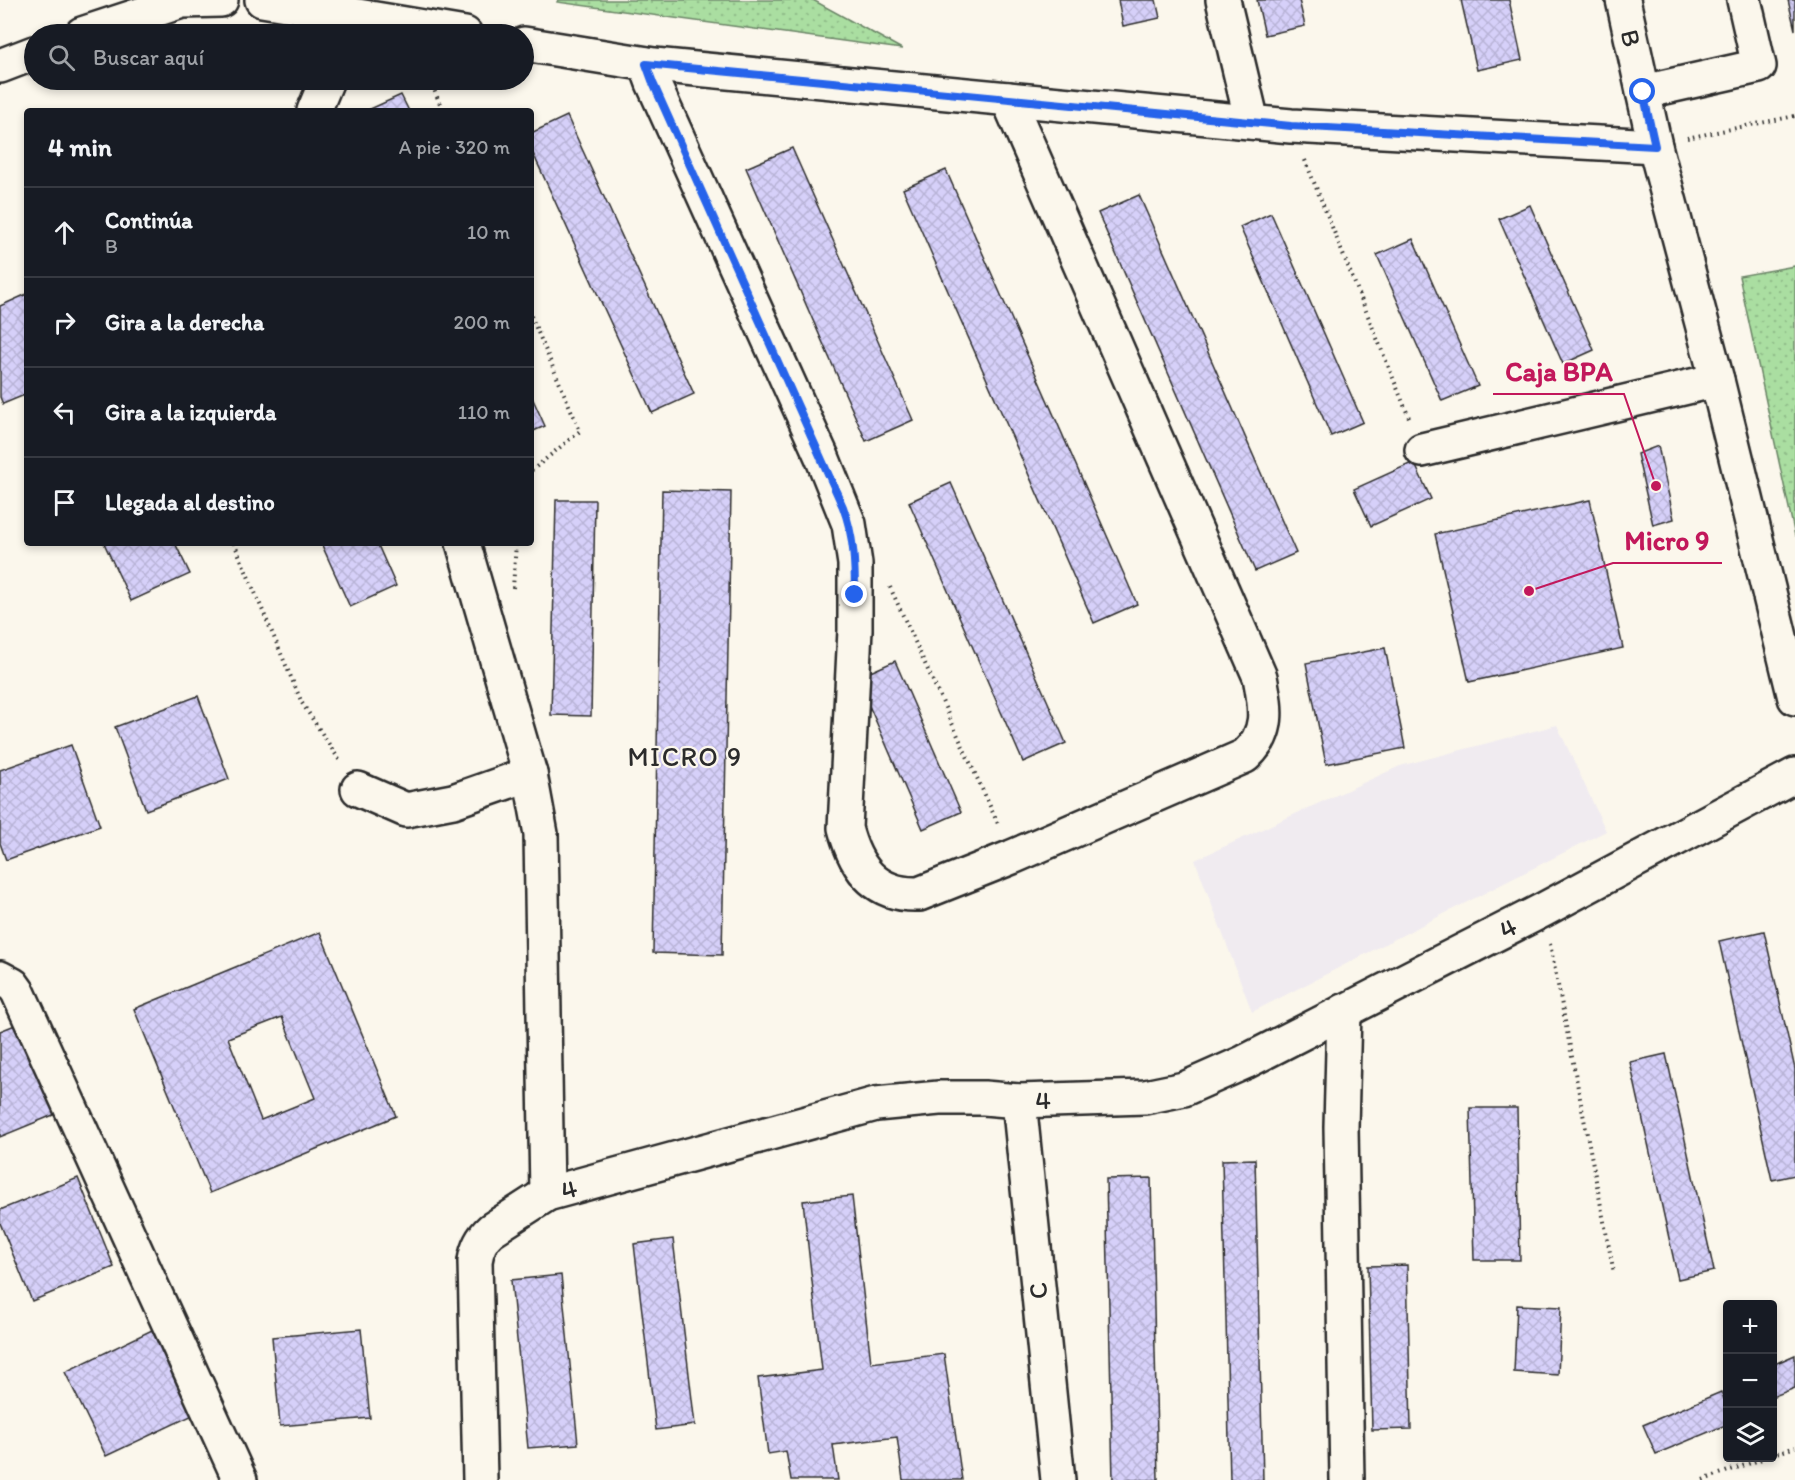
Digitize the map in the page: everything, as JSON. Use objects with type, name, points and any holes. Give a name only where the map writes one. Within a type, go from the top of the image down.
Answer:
[{"type":"street","points":[[111,24],[182,0],[221,0]]},
{"type":"street","points":[[262,0],[346,24]]},
{"type":"street","points":[[1223,0],[1252,122]]},
{"type":"street","name":"B","points":[[1623,0],[1655,146],[1717,380],[1795,698]]},
{"type":"street","points":[[1643,92],[1759,66],[1744,0]]},
{"type":"street","points":[[534,46],[646,64],[1291,126],[1655,146]]},
{"type":"street","points":[[0,66],[24,57]]},
{"type":"street","points":[[646,64],[822,457],[849,524],[855,564],[855,630],[845,828],[849,846],[864,871],[877,884],[906,895],[919,894],[1012,857],[1245,756],[1258,743],[1265,716],[1260,677],[1008,99]]},
{"type":"street","points":[[315,108],[323,90]]},
{"type":"street","points":[[1422,450],[1717,380]]},
{"type":"street","points":[[464,546],[530,774],[541,834],[547,1194]]},
{"type":"street","points":[[358,789],[406,810],[453,801],[530,774]]},
{"type":"street","name":"4","points":[[480,1480],[475,1262],[477,1252],[484,1237],[491,1230],[547,1194],[876,1104],[939,1098],[1018,1101],[1145,1097],[1184,1089],[1245,1062],[1543,910],[1795,775]]},
{"type":"street","points":[[0,978],[13,985],[18,992],[240,1480]]},
{"type":"street","points":[[1344,1011],[1341,1127],[1347,1480]]},
{"type":"street","name":"C","points":[[1018,1101],[1058,1480]]},
{"type":"path","points":[[434,90],[442,108]]},
{"type":"path","points":[[1655,146],[1795,116]]},
{"type":"path","points":[[1291,126],[1422,450]]},
{"type":"path","points":[[534,323],[580,431],[534,469]]},
{"type":"path","points":[[235,546],[302,703],[358,789]]},
{"type":"path","points":[[1543,910],[1614,1273]]},
{"type":"path","points":[[1777,1454],[1795,1447]]},
{"type":"path","points":[[1702,1480],[1754,1462]]},
{"type":"shaded area","points":[[1557,725],[1606,831],[1252,1012],[1195,860],[1400,766]]},
{"type":"green space","points":[[558,0],[813,0],[902,49],[557,2]]},
{"type":"green space","points":[[1795,266],[1795,536],[1739,276]]},
{"type":"building","points":[[1118,0],[1156,0],[1160,18],[1123,26]]},
{"type":"building","points":[[1257,0],[1299,0],[1305,26],[1265,35]]},
{"type":"building","points":[[1461,0],[1509,0],[1522,60],[1477,70]]},
{"type":"building","points":[[1788,0],[1795,0],[1795,30]]},
{"type":"building","points":[[401,95],[408,108],[373,108]]},
{"type":"building","points":[[567,116],[694,394],[652,413],[534,156],[534,132]]},
{"type":"building","points":[[792,148],[913,420],[866,441],[746,168]]},
{"type":"building","points":[[946,170],[1137,604],[1094,623],[903,189]]},
{"type":"building","points":[[1139,195],[1296,553],[1255,571],[1098,213]]},
{"type":"building","points":[[1530,205],[1594,350],[1563,364],[1499,219]]},
{"type":"building","points":[[1271,213],[1363,422],[1331,436],[1240,227]]},
{"type":"building","points":[[1413,239],[1478,386],[1442,401],[1377,255]]},
{"type":"building","points":[[24,295],[24,395],[3,404],[0,397],[0,306]]},
{"type":"building","points":[[534,402],[545,426],[534,431]]},
{"type":"building","points":[[1658,446],[1674,519],[1653,525],[1637,454]]},
{"type":"building","points":[[1414,462],[1431,499],[1371,526],[1354,489]]},
{"type":"building","points":[[951,483],[1066,743],[1023,762],[909,502]]},
{"type":"building","points":[[662,490],[731,492],[722,955],[653,953]]},
{"type":"building","points":[[556,500],[595,500],[591,716],[551,715]]},
{"type":"building","points":[[1590,500],[1623,648],[1469,682],[1435,534]]},
{"type":"building","points":[[105,546],[176,546],[190,574],[131,601]]},
{"type":"building","points":[[322,546],[378,546],[396,586],[350,607]]},
{"type":"building","points":[[1385,648],[1405,748],[1326,764],[1306,663]]},
{"type":"building","points":[[895,661],[961,812],[923,829],[857,678]]},
{"type":"building","points":[[198,696],[229,779],[146,810],[115,727]]},
{"type":"building","points":[[71,745],[100,826],[6,860],[0,843],[0,770]]},
{"type":"building","points":[[1764,931],[1795,1069],[1795,1175],[1772,1180],[1719,941]]},
{"type":"building","points":[[320,932],[396,1116],[210,1193],[134,1009]],"holes":[[[282,1017],[315,1098],[261,1120],[228,1038]]]},
{"type":"building","points":[[20,1023],[58,1113],[0,1137],[0,1031]]},
{"type":"building","points":[[1666,1054],[1714,1271],[1678,1279],[1630,1062]]},
{"type":"building","points":[[1470,1108],[1517,1108],[1520,1260],[1474,1260]]},
{"type":"building","points":[[1255,1159],[1263,1480],[1230,1480],[1222,1160]]},
{"type":"building","points":[[78,1178],[114,1267],[32,1301],[0,1223],[0,1210]]},
{"type":"building","points":[[1151,1178],[1158,1480],[1113,1480],[1106,1179]]},
{"type":"building","points":[[852,1196],[871,1363],[944,1354],[962,1480],[903,1480],[897,1437],[833,1445],[838,1480],[791,1480],[786,1451],[768,1454],[758,1378],[822,1370],[803,1201]]},
{"type":"building","points":[[673,1239],[695,1425],[656,1430],[634,1244]]},
{"type":"building","points":[[1407,1265],[1411,1429],[1372,1430],[1368,1266]]},
{"type":"building","points":[[561,1275],[578,1444],[528,1448],[511,1280]]},
{"type":"building","points":[[1517,1305],[1561,1307],[1558,1375],[1514,1372]]},
{"type":"building","points":[[361,1329],[370,1418],[280,1426],[272,1337]]},
{"type":"building","points":[[152,1330],[193,1415],[106,1456],[65,1372]]},
{"type":"building","points":[[1795,1355],[1795,1388],[1777,1395],[1777,1363]]},
{"type":"building","points":[[1721,1392],[1723,1396],[1723,1426],[1656,1454],[1643,1425]]},
{"type":"place","name":"Caja BPA","points":[[1656,486]]},
{"type":"place","name":"Micro 9","points":[[1529,591]]},
{"type":"district","name":"MICRO 9","points":[[685,757]]},
{"type":"route","points":[[855,595],[853,544],[843,507],[646,64],[1291,126],[1655,146],[1643,92]]}]
